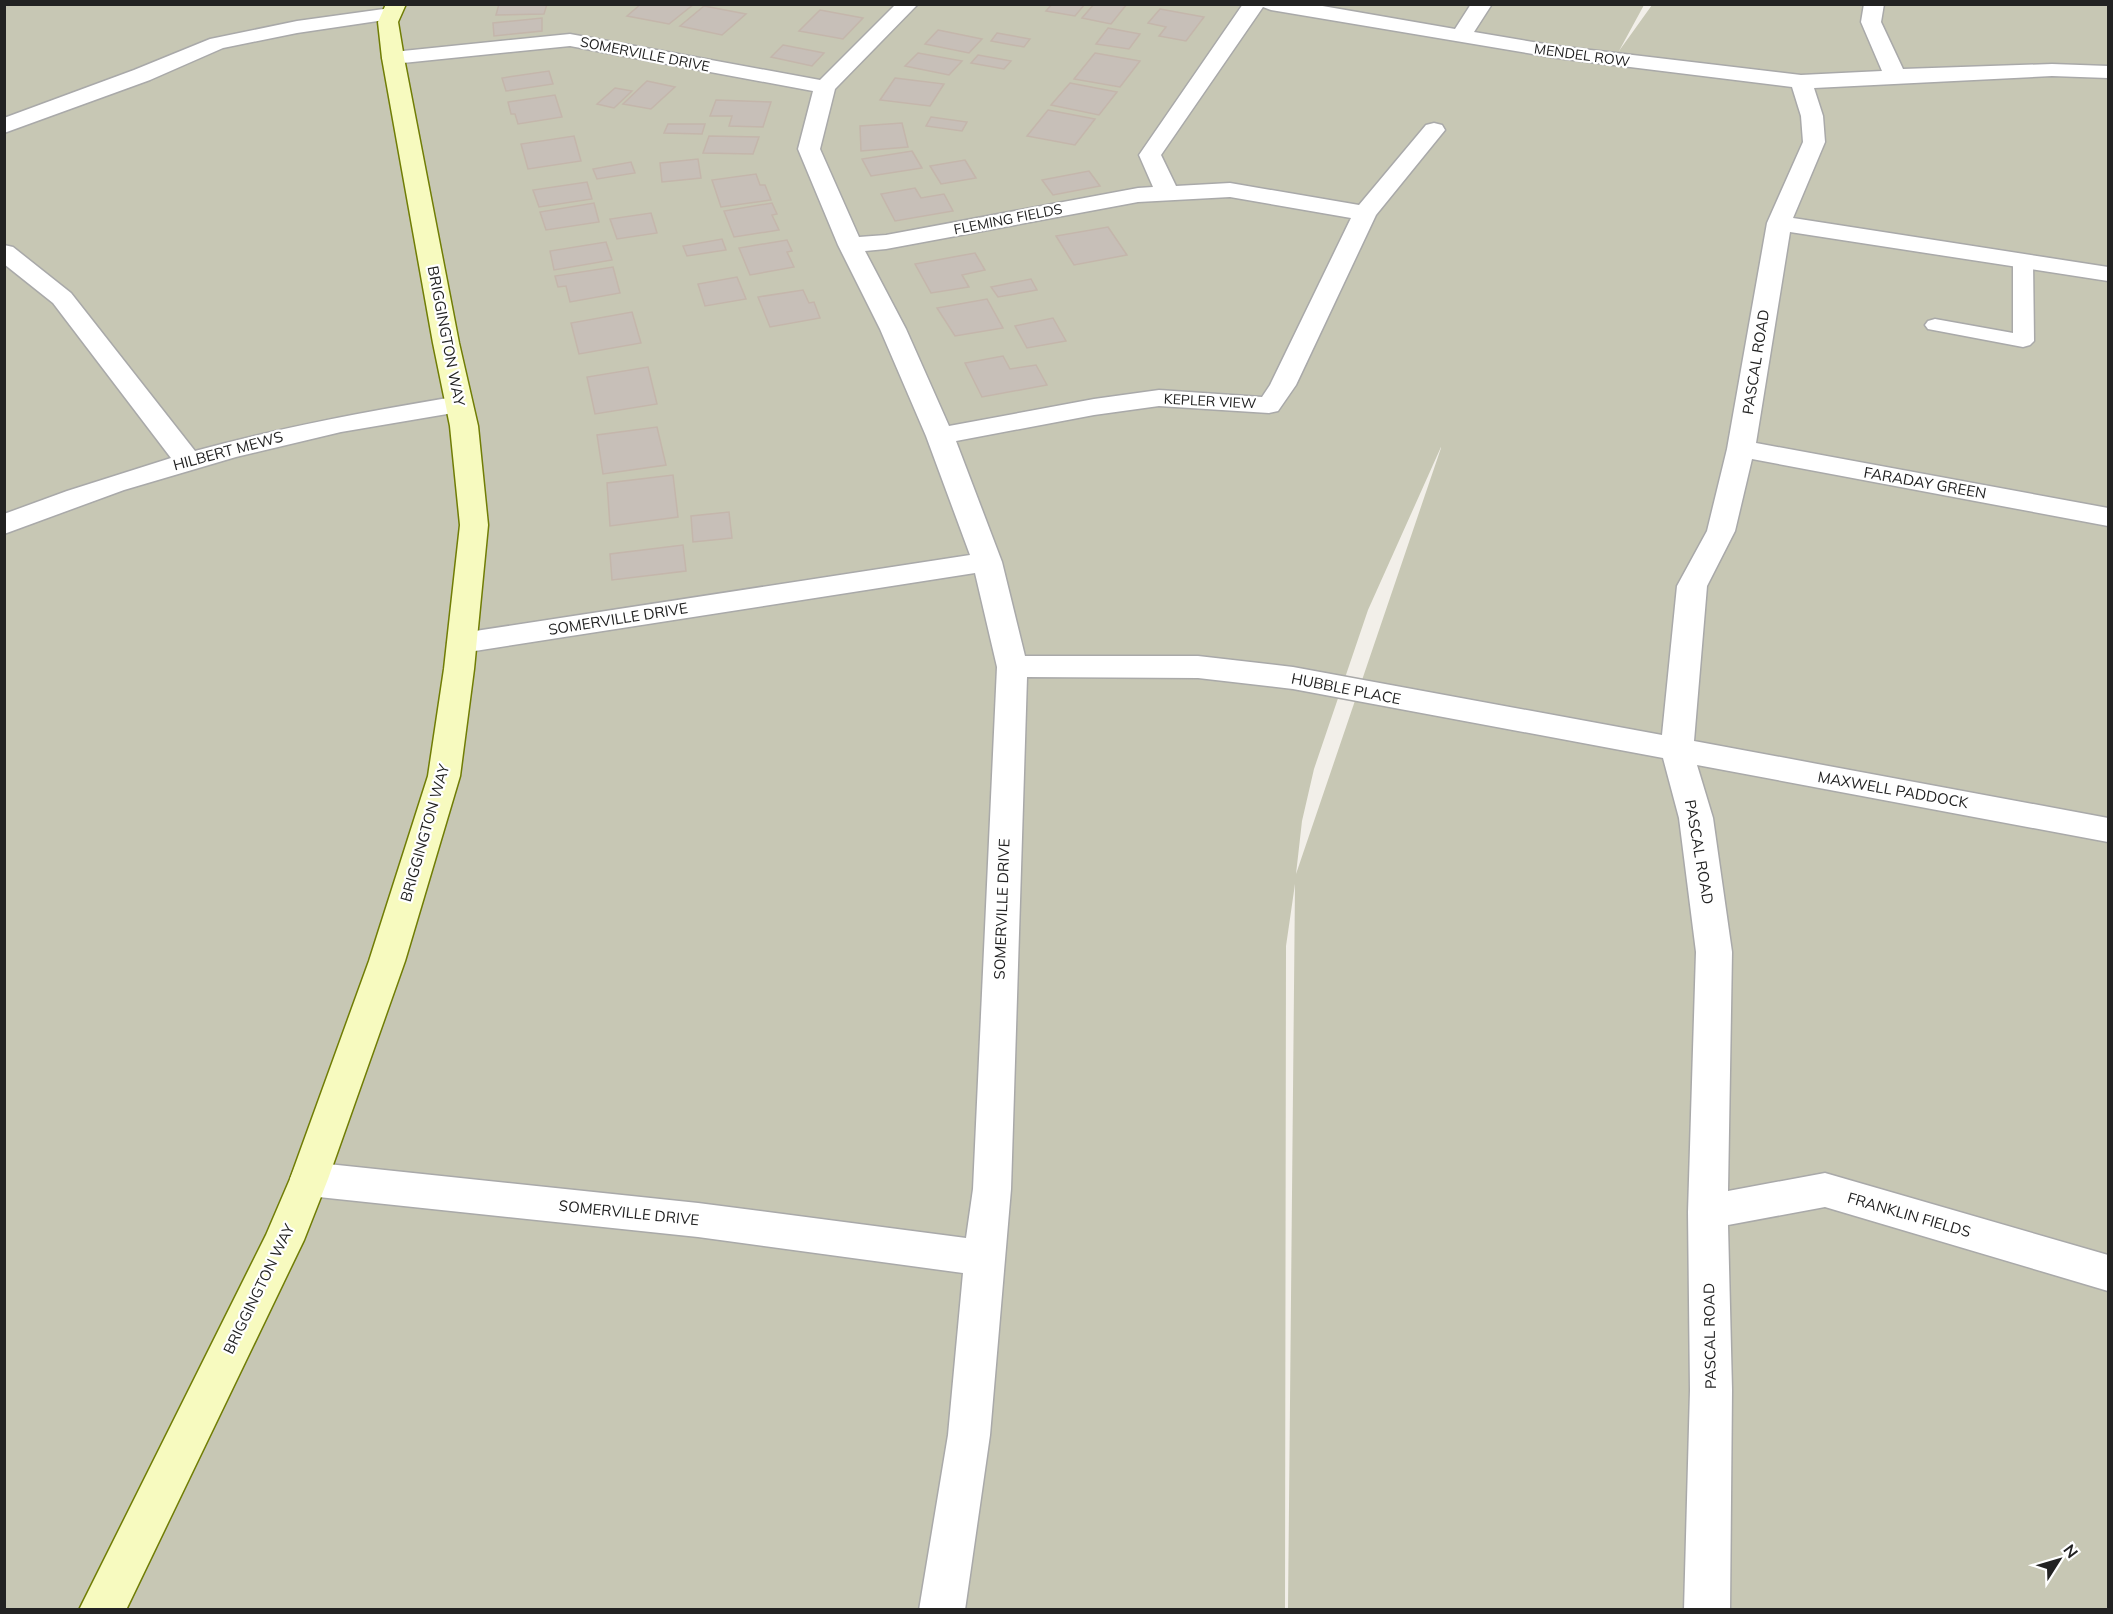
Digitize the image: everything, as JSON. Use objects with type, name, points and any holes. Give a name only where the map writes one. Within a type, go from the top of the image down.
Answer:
[{"type":"street","name":"SOMERVILLE DRIVE","points":[[908,4],[825,87],[808,148],[850,245],[893,328],[940,436],[987,562],[1012,667],[992,1189],[969,1435],[942,1610]]},
{"type":"street","points":[[1167,192],[1150,155],[1254,4]]},
{"type":"street","name":"MENDEL ROW","points":[[1271,4],[1460,37],[1801,82],[2052,70],[2109,72]]},
{"type":"street","points":[[1460,37],[1482,4]]},
{"type":"street","points":[[1874,4],[1871,22],[1895,76]]},
{"type":"street","points":[[4,126],[142,75],[217,43],[394,9]]},
{"type":"street","name":"BRIGGINGTON WAY","points":[[102,1610],[284,1240],[309,1179],[387,961],[444,777],[462,643],[474,525],[464,426],[446,343],[393,58],[388,22],[394,9]]},
{"type":"street","name":"SOMERVILLE DRIVE","points":[[393,58],[417,58],[570,40],[825,87]]},
{"type":"street","name":"PASCAL ROAD","points":[[1707,1610],[1711,1390],[1708,1212],[1714,952],[1696,818],[1677,751],[1692,586],[1721,531],[1741,449],[1779,223],[1814,142],[1812,116],[1801,82]]},
{"type":"street","name":"KEPLER VIEW","points":[[940,436],[1094,407],[1159,398],[1269,405],[1283,386],[1365,213],[1434,130]]},
{"type":"street","name":"FLEMING FIELDS","points":[[850,245],[886,242],[1138,195],[1167,192],[1230,190],[1365,213]]},
{"type":"street","points":[[1779,223],[2109,274]]},
{"type":"street","points":[[4,252],[62,298],[188,461]]},
{"type":"street","name":"HILBERT MEWS","points":[[4,525],[83,493],[188,461],[304,432],[459,404]]},
{"type":"street","name":"FARADAY GREEN","points":[[1741,449],[2109,517]]},
{"type":"street","name":"SOMERVILLE DRIVE","points":[[462,643],[987,562]]},
{"type":"street","name":"HUBBLE PLACE","points":[[1012,667],[1091,665],[1198,667],[1281,676],[1677,751]]},
{"type":"street","name":"MAXWELL PADDOCK","points":[[1677,751],[2109,830]]},
{"type":"street","name":"SOMERVILLE DRIVE","points":[[309,1179],[698,1220],[984,1258]]},
{"type":"street","name":"FRANKLIN FIELDS","points":[[1708,1212],[1825,1190],[2109,1273]]},
{"type":"lane","points":[[1935,325],[2023,341],[2023,261]]},
{"type":"shaded area","points":[[5,5],[1644,5],[1619,51],[1652,5],[2108,5],[2108,1609],[1288,1609],[1295,884],[1286,946],[1285,1609],[5,1610]],"holes":[[[1441,447],[1296,874],[1302,821],[1314,769],[1368,610]]]},
{"type":"building","points":[[499,4],[547,4],[544,14],[496,15]]},
{"type":"building","points":[[641,4],[694,4],[669,24],[627,16]]},
{"type":"building","points":[[1052,4],[1085,4],[1075,16],[1046,11]]},
{"type":"building","points":[[1094,4],[1127,4],[1111,24],[1082,18]]},
{"type":"building","points":[[704,6],[746,14],[722,35],[680,26]]},
{"type":"building","points":[[1160,9],[1204,17],[1186,41],[1159,36],[1166,27],[1148,23]]},
{"type":"building","points":[[820,10],[863,18],[843,39],[799,31]]},
{"type":"building","points":[[542,18],[542,31],[494,36],[493,23]]},
{"type":"building","points":[[1108,28],[1140,34],[1129,49],[1096,44]]},
{"type":"building","points":[[938,30],[982,39],[969,53],[925,44]]},
{"type":"building","points":[[997,33],[1030,39],[1024,47],[991,41]]},
{"type":"building","points":[[783,45],[824,53],[812,66],[771,57]]},
{"type":"building","points":[[918,53],[962,61],[949,75],[905,66]]},
{"type":"building","points":[[1095,53],[1140,61],[1120,87],[1074,79]]},
{"type":"building","points":[[978,55],[1011,61],[1004,69],[971,63]]},
{"type":"building","points":[[549,71],[553,84],[506,91],[502,78]]},
{"type":"building","points":[[895,78],[944,84],[930,106],[880,100]]},
{"type":"building","points":[[647,81],[675,87],[651,109],[623,104]]},
{"type":"building","points":[[1070,83],[1117,92],[1099,115],[1051,105]]},
{"type":"building","points":[[615,88],[632,91],[614,108],[597,104]]},
{"type":"building","points":[[555,95],[562,117],[518,124],[515,114],[511,114],[508,102]]},
{"type":"building","points":[[716,100],[771,102],[763,127],[729,126],[732,116],[710,116]]},
{"type":"building","points":[[1048,110],[1095,119],[1075,145],[1027,136]]},
{"type":"building","points":[[931,117],[967,122],[962,131],[926,126]]},
{"type":"building","points":[[902,123],[908,147],[861,151],[860,126]]},
{"type":"building","points":[[668,124],[705,124],[702,134],[664,133]]},
{"type":"building","points":[[574,136],[581,161],[528,169],[521,144]]},
{"type":"building","points":[[709,136],[759,137],[753,154],[703,153]]},
{"type":"building","points":[[912,151],[922,168],[871,176],[862,159]]},
{"type":"building","points":[[698,159],[701,178],[662,182],[660,163]]},
{"type":"building","points":[[965,160],[976,178],[941,184],[930,166]]},
{"type":"building","points":[[631,162],[635,173],[597,179],[593,169]]},
{"type":"building","points":[[1089,171],[1100,186],[1053,195],[1042,180]]},
{"type":"building","points":[[756,174],[760,185],[765,185],[771,200],[721,207],[712,180]]},
{"type":"building","points":[[587,182],[592,199],[539,207],[533,190]]},
{"type":"building","points":[[915,188],[921,198],[944,194],[953,211],[895,221],[881,194]]},
{"type":"building","points":[[594,203],[599,222],[546,230],[540,212]]},
{"type":"building","points":[[772,203],[777,214],[772,215],[779,230],[734,237],[724,211]]},
{"type":"building","points":[[651,213],[657,233],[617,239],[610,219]]},
{"type":"building","points":[[1108,227],[1127,255],[1074,265],[1056,236]]},
{"type":"building","points":[[722,239],[726,250],[687,256],[683,246]]},
{"type":"building","points":[[787,240],[792,251],[787,252],[794,267],[750,275],[739,248]]},
{"type":"building","points":[[606,242],[612,260],[554,270],[550,251]]},
{"type":"building","points":[[975,253],[985,270],[962,275],[969,287],[931,293],[915,264]]},
{"type":"building","points":[[613,267],[620,293],[570,302],[566,286],[558,287],[555,276]]},
{"type":"building","points":[[737,277],[746,299],[705,306],[698,284]]},
{"type":"building","points":[[1031,279],[1037,290],[998,297],[991,287]]},
{"type":"building","points":[[803,290],[809,303],[814,302],[820,318],[770,327],[758,297]]},
{"type":"building","points":[[987,299],[1003,328],[955,336],[937,308]]},
{"type":"building","points":[[632,312],[641,343],[579,354],[571,323]]},
{"type":"building","points":[[1053,318],[1066,341],[1027,348],[1015,326]]},
{"type":"building","points":[[1003,356],[1010,369],[1036,365],[1047,385],[982,397],[965,363]]},
{"type":"building","points":[[648,367],[657,404],[595,414],[587,377]]},
{"type":"building","points":[[657,427],[666,465],[603,474],[597,435]]},
{"type":"building","points":[[673,475],[678,517],[610,526],[607,483]]},
{"type":"building","points":[[729,512],[732,538],[693,542],[691,516]]},
{"type":"building","points":[[683,545],[686,571],[612,580],[610,554]]}]
